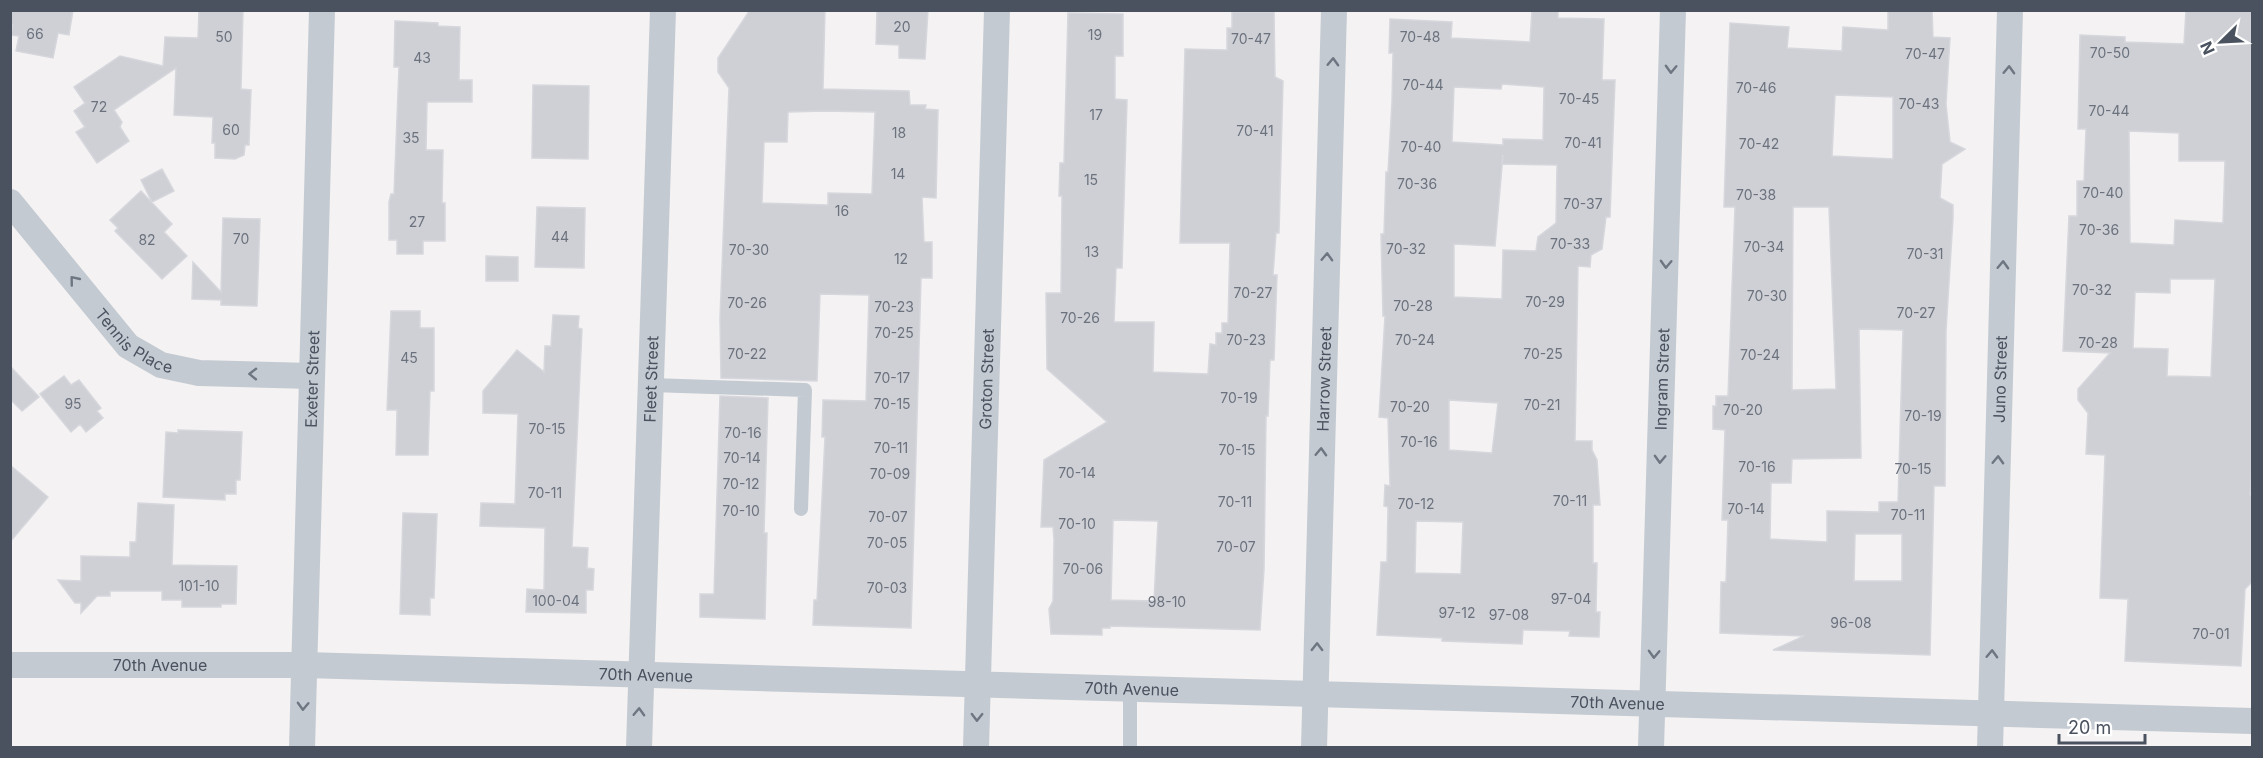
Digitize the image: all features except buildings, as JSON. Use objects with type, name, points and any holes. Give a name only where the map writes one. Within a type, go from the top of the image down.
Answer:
[{"type":"street","name":"Exeter Street","points":[[302,747],[322,10]]},
{"type":"street","name":"Fleet Street","points":[[639,747],[663,10]]},
{"type":"street","name":"Groton Street","points":[[976,747],[997,10]]},
{"type":"street","name":"Harrow Street","points":[[1314,747],[1334,10]]},
{"type":"street","name":"Ingram Street","points":[[1652,747],[1673,10]]},
{"type":"street","name":"Juno Street","points":[[1990,747],[2010,10]]},
{"type":"street","name":"Tennis Place","points":[[10,202],[128,346],[161,365],[199,373],[312,376]]},
{"type":"street","name":"70th Avenue","points":[[10,664],[304,665],[1130,691],[2253,721]]},
{"type":"lane","points":[[651,385],[805,390],[801,509]]},
{"type":"lane","points":[[1130,691],[1130,747]]}]
